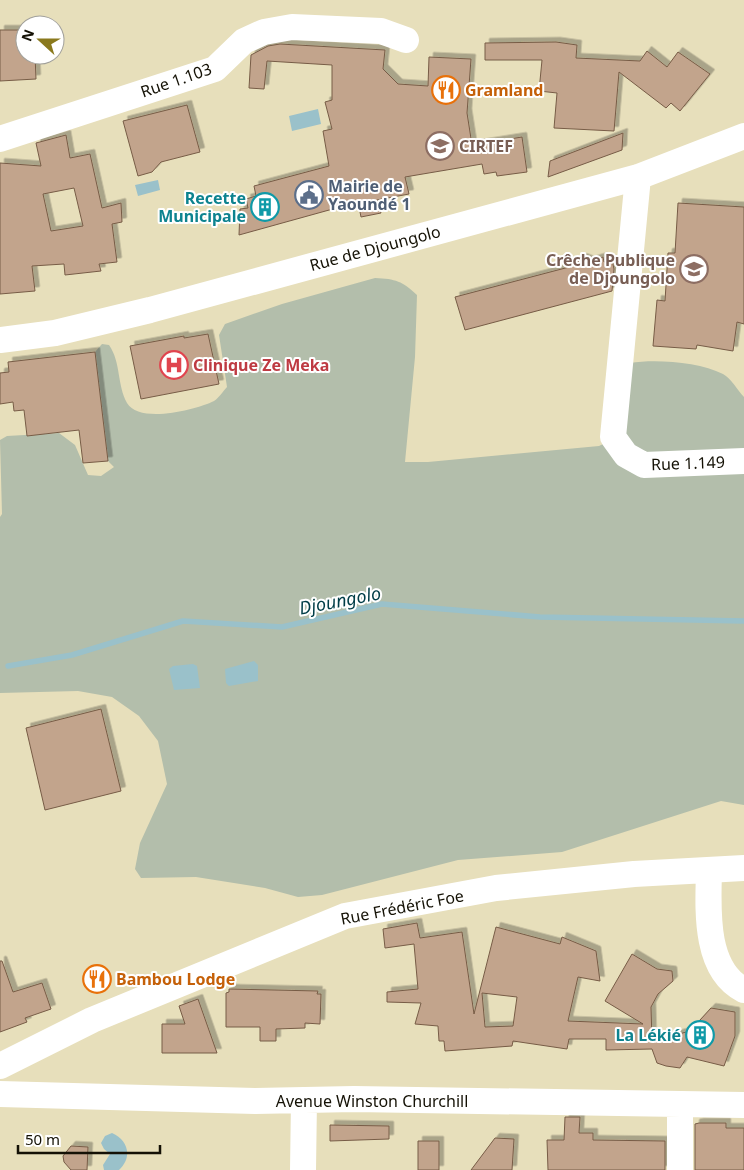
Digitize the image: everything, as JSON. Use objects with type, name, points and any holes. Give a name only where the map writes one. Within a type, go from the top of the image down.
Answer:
[{"type":"street","name":"Rue 1.103","points":[[0,139],[216,69],[244,41],[264,32],[292,27],[381,31],[406,40]]},
{"type":"street","name":"Rue de Djoungolo","points":[[0,340],[55,333],[150,310],[638,177],[744,136]]},
{"type":"street","name":"Rue 1.149","points":[[638,177],[613,437],[626,455],[644,465],[744,461]]},
{"type":"street","name":"Rue Frédéric Foe","points":[[0,1066],[92,1020],[345,916],[496,888],[634,874],[744,868]]},
{"type":"street","points":[[709,871],[708,911],[714,952],[731,984],[744,990]]},
{"type":"street","name":"Avenue Winston Churchill","points":[[0,1094],[255,1101],[744,1105]]},
{"type":"street","points":[[303,1170],[304,1100]]},
{"type":"street","points":[[680,1105],[680,1170]]},
{"type":"green space","points":[[375,278],[398,282],[417,295],[415,357],[405,462],[428,462],[599,446],[605,443],[630,363],[652,361],[677,362],[713,370],[723,374],[732,381],[744,397],[744,805],[721,801],[562,852],[458,860],[322,895],[298,897],[265,888],[196,877],[141,878],[135,869],[140,843],[167,784],[158,741],[139,716],[112,697],[78,691],[0,693],[0,517],[2,514],[0,440],[7,436],[59,433],[75,445],[88,475],[101,476],[114,467],[108,461],[95,352],[102,344],[109,345],[113,352],[124,396],[127,403],[133,409],[143,413],[155,414],[182,411],[214,401],[227,387],[219,335],[225,324],[282,304]]},
{"type":"water","points":[[318,109],[321,124],[292,131],[289,116]]},
{"type":"water","points":[[158,180],[160,190],[138,196],[135,185]]},
{"type":"water","points":[[254,661],[258,665],[258,681],[229,686],[226,683],[225,669]]},
{"type":"water","points":[[193,664],[197,666],[200,688],[174,690],[169,669],[173,666]]},
{"type":"water","points":[[112,1133],[125,1144],[127,1149],[126,1160],[119,1170],[104,1170],[103,1165],[110,1154],[101,1143],[105,1136]]},
{"type":"building","points":[[0,30],[15,30],[15,65],[35,65],[36,79],[0,81]]},
{"type":"building","points":[[556,42],[577,45],[576,58],[640,61],[647,51],[667,67],[678,52],[710,74],[680,111],[671,103],[666,108],[619,72],[614,131],[554,128],[557,93],[539,91],[542,60],[485,60],[485,43]]},
{"type":"building","points":[[280,44],[385,50],[383,69],[398,84],[428,86],[429,57],[471,59],[467,113],[472,145],[522,137],[527,172],[497,176],[496,172],[484,174],[482,164],[405,177],[409,194],[377,200],[381,213],[361,217],[358,202],[239,235],[240,209],[248,208],[246,199],[256,196],[254,186],[329,166],[323,131],[332,129],[325,102],[332,100],[332,65],[267,61],[264,89],[249,88],[251,55],[268,46]]},
{"type":"building","points":[[187,105],[200,152],[161,162],[152,172],[138,176],[123,121]]},
{"type":"building","points":[[623,133],[622,150],[548,177],[550,161]]},
{"type":"building","points":[[66,135],[70,158],[90,154],[102,208],[121,203],[122,222],[112,224],[117,262],[99,264],[101,271],[65,275],[64,264],[32,266],[35,291],[0,294],[0,163],[41,166],[36,143]],"holes":[[[74,188],[83,226],[51,231],[43,194]]]},
{"type":"building","name":"Crêche Publique de Djoungolo","points":[[678,203],[744,207],[744,324],[737,322],[733,351],[697,345],[696,349],[653,346],[657,300],[665,301],[668,253],[675,253]]},
{"type":"building","points":[[603,257],[604,262],[612,260],[614,269],[612,291],[465,330],[455,297],[573,266],[582,258],[590,261]]},
{"type":"building","name":"Clinique Ze Meka","points":[[208,334],[219,384],[141,399],[130,346],[184,336],[184,338]]},
{"type":"building","points":[[95,352],[108,461],[83,463],[79,430],[27,436],[24,410],[14,411],[13,402],[0,404],[0,373],[9,372],[8,362]]},
{"type":"building","points":[[101,709],[121,791],[45,810],[26,728]]},
{"type":"building","points":[[417,923],[420,938],[462,932],[474,1014],[496,927],[560,944],[562,937],[596,951],[600,981],[578,977],[568,1021],[643,1024],[605,1001],[632,954],[657,969],[672,971],[673,981],[658,994],[651,1007],[652,1041],[690,1031],[711,1008],[735,1012],[735,1036],[724,1066],[687,1057],[680,1068],[666,1066],[657,1063],[652,1049],[606,1050],[606,1039],[569,1039],[567,1049],[513,1041],[512,1046],[445,1051],[444,1041],[439,1041],[438,1026],[415,1024],[421,1003],[387,1002],[387,992],[418,989],[414,944],[385,948],[383,929]],"holes":[[[482,993],[517,997],[513,1026],[485,1027]]]},
{"type":"building","points":[[0,961],[2,961],[13,992],[42,983],[51,1009],[25,1018],[27,1022],[0,1032]]},
{"type":"building","points":[[229,989],[318,991],[317,994],[321,994],[320,1024],[305,1023],[305,1028],[276,1029],[276,1041],[260,1041],[260,1027],[226,1027],[226,993],[229,992]]},
{"type":"building","points":[[198,999],[217,1053],[162,1053],[162,1024],[185,1024],[179,1006]]},
{"type":"building","points":[[565,1117],[580,1117],[579,1133],[593,1133],[593,1140],[665,1141],[665,1170],[548,1170],[547,1140],[564,1140]]},
{"type":"building","points":[[726,1123],[726,1128],[744,1128],[744,1170],[695,1170],[695,1124]]},
{"type":"building","points":[[330,1125],[389,1126],[389,1139],[330,1141]]},
{"type":"building","points":[[495,1138],[514,1139],[512,1170],[471,1170]]},
{"type":"building","points":[[418,1141],[439,1141],[439,1170],[418,1170]]},
{"type":"building","points":[[71,1146],[88,1147],[87,1170],[71,1170],[64,1162],[63,1156]]},
{"type":"waterway","name":"Djoungolo","points":[[8,666],[72,655],[183,621],[282,627],[382,604],[540,617],[744,621]]},
{"type":"place","name":"Gramland","points":[[446,90]]},
{"type":"place","name":"CIRTEF","points":[[440,146]]},
{"type":"place","name":"Mairie de Yaoundé 1","points":[[309,195]]},
{"type":"place","name":"Recette Municipale","points":[[265,207]]},
{"type":"place","name":"Crêche Publique de Djoungolo","points":[[694,269]]},
{"type":"place","name":"Clinique Ze Meka","points":[[174,365]]},
{"type":"place","name":"Bambou Lodge","points":[[97,979]]},
{"type":"place","name":"La Lékié","points":[[700,1035]]}]
